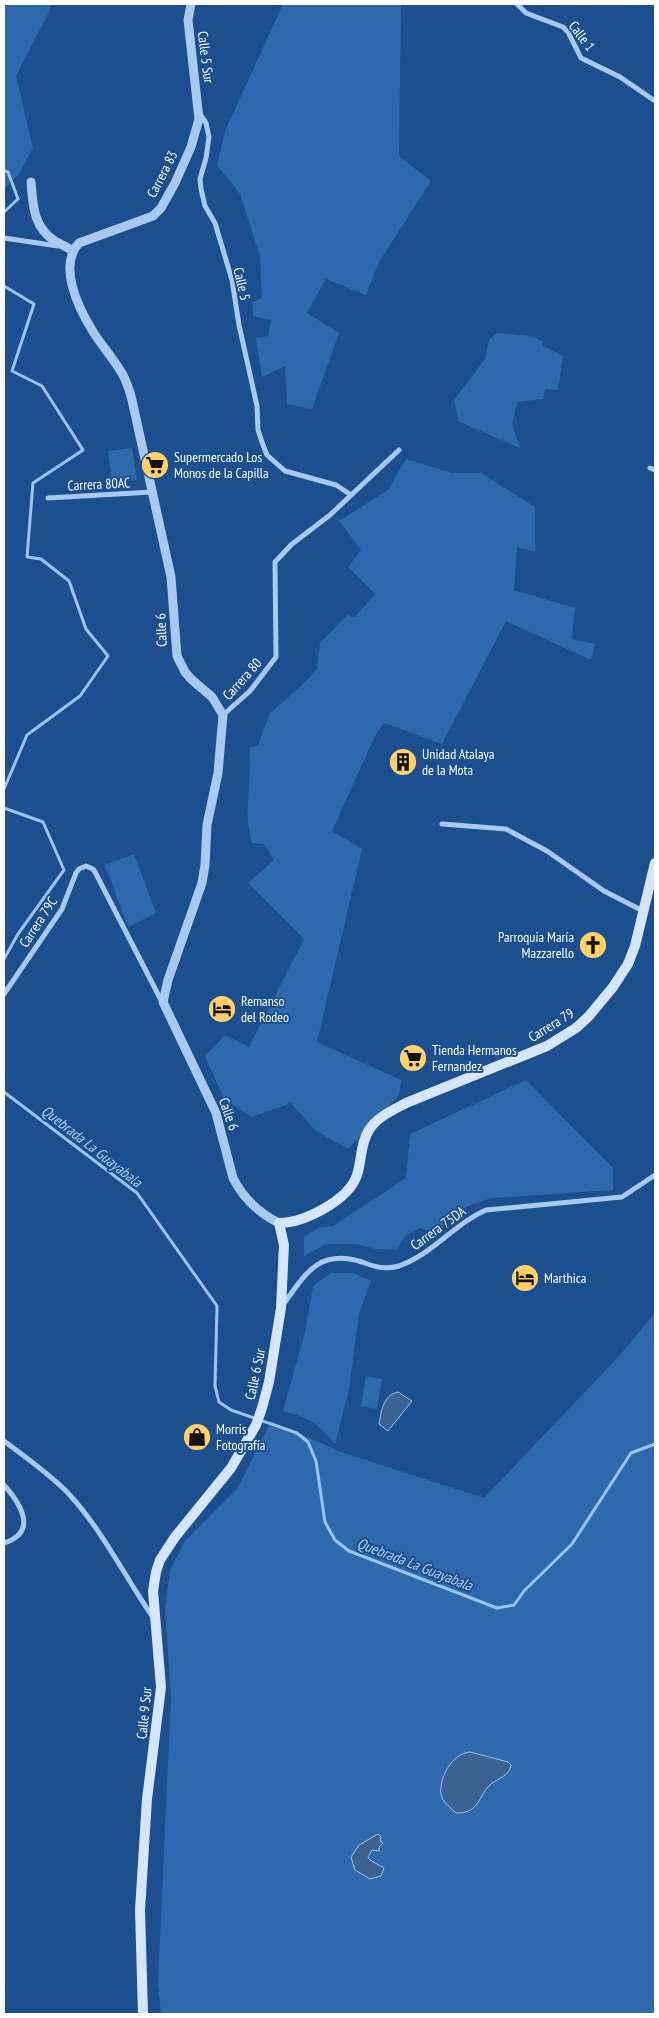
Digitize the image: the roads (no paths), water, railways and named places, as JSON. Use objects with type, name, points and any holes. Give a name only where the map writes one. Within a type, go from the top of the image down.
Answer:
[{"type":"main road","name":"Carrera 79","points":[[279,1224],[305,1218],[339,1199],[347,1192],[357,1176],[366,1137],[370,1129],[385,1116],[406,1103],[547,1046],[576,1028],[600,1004],[628,964],[636,946],[655,863]]},
{"type":"main road","name":"Calle 6 Sur","points":[[154,1618],[153,1591],[160,1560],[175,1537],[231,1468],[256,1425],[267,1394],[281,1308],[284,1245],[279,1224]]},
{"type":"main road","name":"Calle 9 Sur","points":[[143,2014],[140,1910],[147,1799],[161,1687],[154,1618]]},
{"type":"street","name":"Calle 5 Sur","points":[[191,4],[188,20],[200,114]]},
{"type":"street","name":"Calle 1","points":[[516,4],[526,13],[563,27],[568,32],[581,58],[620,77],[655,101]]},
{"type":"street","name":"Carrera 83","points":[[69,248],[153,216],[161,208],[191,147],[200,114]]},
{"type":"street","name":"Calle 5","points":[[200,114],[206,123],[209,137],[200,179],[202,196],[205,206],[215,223],[232,280],[239,325],[257,406],[258,430],[267,455],[285,471],[341,487],[351,495]]},
{"type":"street","points":[[31,182],[37,222],[56,242],[69,248]]},
{"type":"street","points":[[4,238],[69,248]]},
{"type":"street","name":"Calle 6","points":[[69,248],[71,277],[82,310],[92,330],[128,386],[171,577],[177,656],[191,680],[212,696],[223,715]]},
{"type":"street","points":[[351,495],[399,450]]},
{"type":"street","name":"Carrera 80AC","points":[[48,498],[152,492]]},
{"type":"street","name":"Carrera 80","points":[[223,715],[250,691],[276,657],[275,562],[292,544],[330,515],[351,495]]},
{"type":"street","points":[[163,1002],[168,980],[202,883],[207,825],[218,773],[223,715]]},
{"type":"street","points":[[442,824],[506,828],[604,891],[644,911]]},
{"type":"street","name":"Calle 6","points":[[90,867],[95,872],[163,1002],[216,1113],[235,1182],[257,1209],[279,1224]]},
{"type":"street","name":"Carrera 79C","points":[[4,994],[59,914],[79,869],[90,867]]},
{"type":"street","name":"Carrera 75DA","points":[[281,1308],[314,1266],[325,1260],[338,1257],[376,1267],[390,1268],[398,1266],[417,1258],[434,1247],[467,1219],[486,1210],[622,1197],[655,1175]]},
{"type":"street","name":"Calle 9 Sur","points":[[4,1441],[52,1478],[80,1507],[100,1533],[125,1576],[154,1618]]},
{"type":"street","points":[[4,1485],[18,1502],[24,1520],[18,1535],[4,1543]]},
{"type":"waterway","name":"Quebrada La Guayabala","points":[[4,171],[8,172],[18,199],[4,212]]},
{"type":"waterway","name":"Quebrada La Guayabala","points":[[4,286],[34,304],[12,371],[42,386],[83,450],[33,483],[27,557],[41,559],[69,581],[86,629],[108,656],[80,696],[27,735],[4,789]]},
{"type":"waterway","name":"Quebrada La Guayabala","points":[[4,808],[43,822],[64,870],[18,934],[4,959]]},
{"type":"waterway","name":"Quebrada La Guayabala","points":[[4,1092],[137,1193],[217,1306],[215,1386],[219,1402],[231,1410],[297,1433],[308,1442],[316,1461],[325,1522],[335,1540],[349,1551],[497,1608],[514,1605],[524,1591],[572,1544],[631,1453],[655,1444]]},
{"type":"place","name":"Supermercado Los Monos de la Capilla","points":[[155,465]]},
{"type":"place","name":"Unidad Atalaya de la Mota","points":[[403,762]]},
{"type":"place","name":"Parroquia María Mazzarello","points":[[593,945]]},
{"type":"place","name":"Remanso del Rodeo","points":[[222,1009]]},
{"type":"place","name":"Tienda Hermanos Fernandez","points":[[413,1058]]},
{"type":"place","name":"Marthica","points":[[525,1278]]},
{"type":"place","name":"Morris Fotografía","points":[[197,1437]]}]
